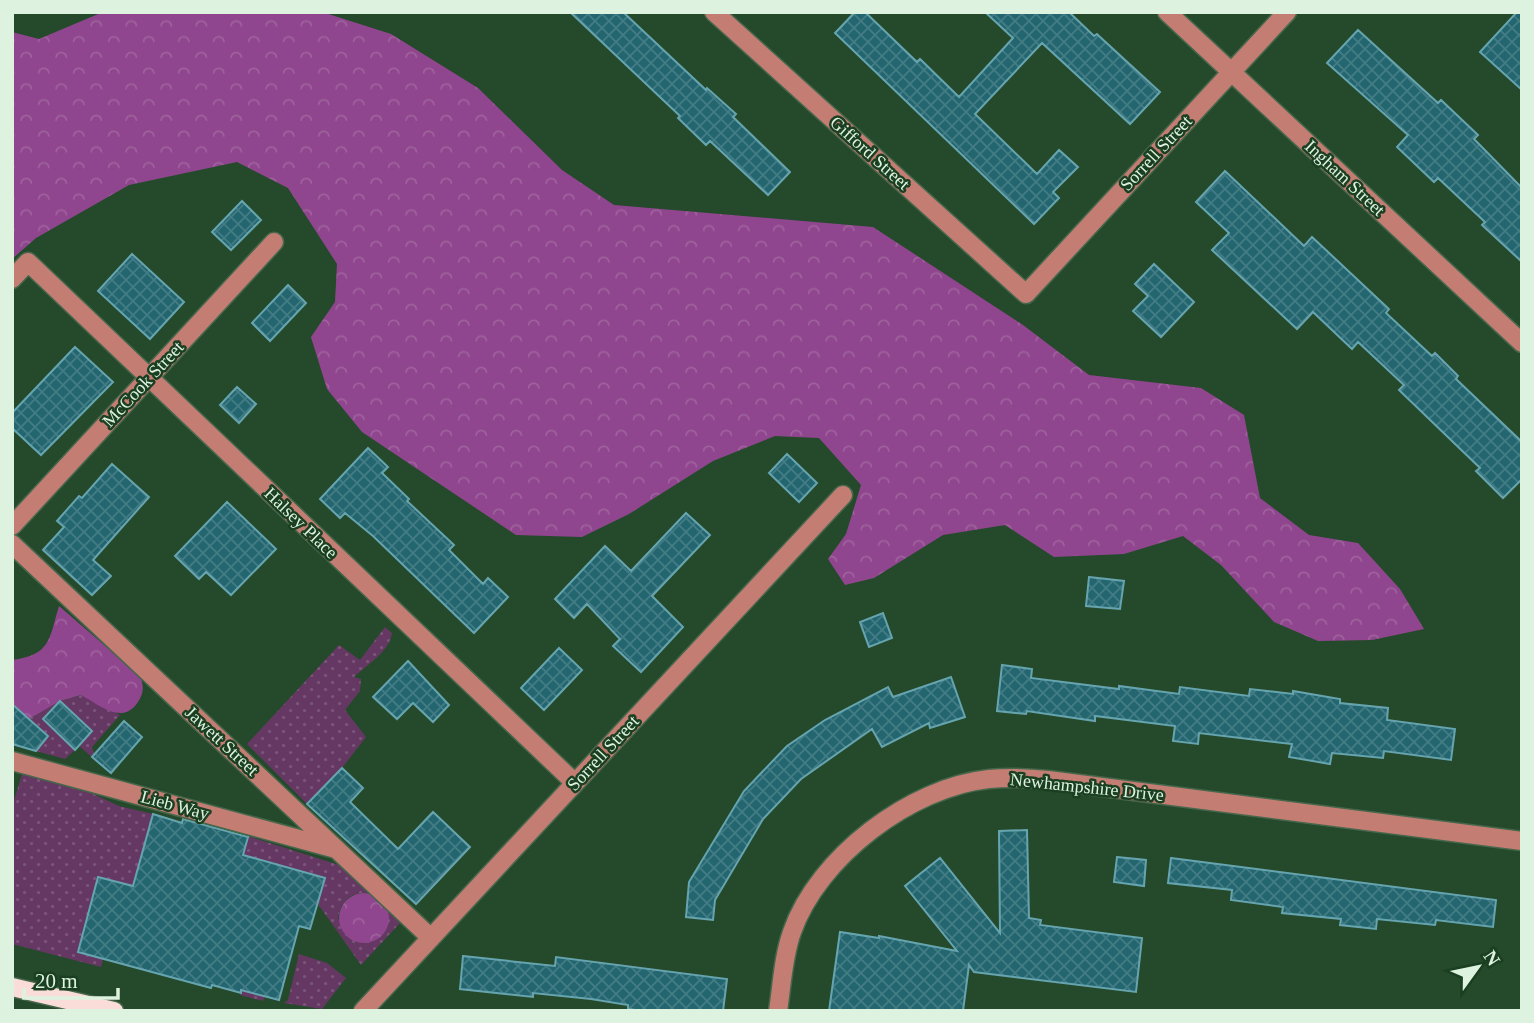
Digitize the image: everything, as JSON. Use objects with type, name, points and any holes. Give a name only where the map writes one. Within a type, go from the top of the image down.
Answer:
[{"type":"main road","points":[[12,987],[114,1011]]},
{"type":"street","name":"Gifford Street","points":[[714,12],[1026,294]]},
{"type":"street","name":"Ingham Street","points":[[1167,12],[1522,343]]},
{"type":"street","name":"Sorrell Street","points":[[1026,294],[1287,12]]},
{"type":"street","name":"McCook Street","points":[[12,526],[274,242]]},
{"type":"street","name":"Halsey Place","points":[[12,279],[28,262],[575,783]]},
{"type":"street","name":"Sorrell Street","points":[[363,1011],[843,495]]},
{"type":"street","name":"Jawett Street","points":[[12,544],[432,937]]},
{"type":"street","name":"Lieb Way","points":[[12,761],[338,850]]},
{"type":"street","name":"Newhampshire Drive","points":[[778,1011],[785,958],[792,932],[803,907],[819,882],[848,851],[890,817],[923,799],[987,779],[1019,777],[1048,780],[1522,841]]},
{"type":"shaded area","points":[[385,627],[392,633],[390,640],[377,657],[354,677],[361,679],[360,691],[345,710],[366,737],[342,768],[307,804],[247,744],[339,645],[360,660]]},
{"type":"shaded area","points":[[82,695],[120,715],[92,747],[92,757],[79,746],[92,731],[61,701],[43,719],[75,750],[65,759],[36,751],[44,742],[38,737],[42,732],[29,719],[60,701]]},
{"type":"shaded area","points":[[22,774],[91,793],[119,806],[153,814],[146,841],[165,818],[182,823],[176,867],[116,897],[120,883],[98,877],[78,952],[103,959],[101,967],[12,944],[12,807]]},
{"type":"shaded area","points":[[248,836],[339,865],[371,893],[348,898],[341,907],[338,919],[376,940],[387,927],[388,911],[400,923],[361,965],[318,904],[324,878],[251,992],[265,996],[263,1001],[240,995],[256,937],[239,869]]},
{"type":"shaded area","points":[[299,954],[327,963],[346,978],[322,1009],[284,1003],[288,1000]]},
{"type":"green space","points":[[103,12],[322,12],[391,34],[478,88],[562,170],[614,205],[873,227],[1023,325],[1089,375],[1201,388],[1244,415],[1260,498],[1309,535],[1358,543],[1400,589],[1424,629],[1372,640],[1318,641],[1274,622],[1221,565],[1183,536],[1124,554],[1054,557],[1005,525],[943,535],[874,578],[845,585],[828,559],[846,534],[861,485],[819,438],[775,436],[713,461],[629,514],[582,537],[516,535],[362,432],[327,389],[311,337],[335,302],[337,264],[288,188],[237,162],[129,185],[36,238],[12,259],[12,32],[39,39]]},
{"type":"green space","points":[[59,606],[140,676],[142,692],[132,709],[118,713],[81,695],[60,701],[29,719],[17,708],[12,712],[12,660],[34,654],[46,644]]},
{"type":"green space","points":[[364,893],[382,900],[389,918],[382,936],[364,943],[346,936],[339,918],[346,900]]},
{"type":"building","points":[[570,12],[623,12],[706,90],[707,88],[736,114],[733,117],[790,172],[768,195],[710,141],[706,145],[678,118],[680,116]]},
{"type":"building","points":[[855,12],[865,12],[917,62],[920,59],[959,97],[1013,38],[985,12],[1069,12],[1160,92],[1130,124],[1042,43],[975,114],[1037,174],[1059,150],[1078,167],[1053,192],[1059,198],[1034,224],[835,33]]},
{"type":"building","points":[[1517,12],[1522,12],[1522,90],[1480,52]]},
{"type":"building","points":[[1358,30],[1438,103],[1441,100],[1478,135],[1474,139],[1522,188],[1522,262],[1482,225],[1485,222],[1438,178],[1434,182],[1397,147],[1408,135],[1327,63]]},
{"type":"building","points":[[1225,171],[1304,246],[1312,237],[1389,309],[1386,313],[1432,356],[1435,353],[1458,376],[1456,379],[1522,442],[1522,479],[1503,498],[1476,471],[1480,468],[1399,390],[1404,385],[1358,342],[1352,349],[1313,312],[1297,329],[1212,250],[1229,233],[1196,202]]},
{"type":"building","points":[[242,201],[261,220],[231,250],[212,232]]},
{"type":"building","points":[[132,254],[184,302],[150,339],[98,291]]},
{"type":"building","points":[[1154,264],[1194,302],[1161,337],[1133,311],[1148,296],[1135,284]]},
{"type":"building","points":[[288,285],[306,303],[270,341],[252,323]]},
{"type":"building","points":[[75,347],[113,382],[41,455],[12,428],[12,413]]},
{"type":"building","points":[[237,387],[256,404],[239,423],[220,405]]},
{"type":"building","points":[[368,448],[388,467],[382,473],[409,499],[407,501],[454,545],[449,550],[483,584],[488,578],[508,597],[474,633],[373,536],[345,513],[340,518],[320,499]]},
{"type":"building","points":[[787,454],[817,483],[799,502],[769,473]]},
{"type":"building","points":[[112,464],[149,497],[93,560],[111,576],[92,595],[43,550],[64,527],[57,521]]},
{"type":"building","points":[[227,502],[276,549],[231,595],[206,572],[199,579],[175,556]]},
{"type":"building","points":[[686,513],[710,535],[652,596],[683,627],[641,672],[613,646],[620,639],[587,604],[574,618],[555,599],[605,546],[631,571]]},
{"type":"building","points":[[1089,577],[1124,581],[1120,609],[1086,606]]},
{"type":"building","points":[[883,613],[892,638],[869,647],[860,622]]},
{"type":"building","points":[[559,648],[582,670],[544,710],[521,688]]},
{"type":"building","points":[[408,661],[449,705],[433,722],[413,703],[397,719],[373,697]]},
{"type":"building","points":[[1002,665],[1032,669],[1031,678],[1119,689],[1119,686],[1179,694],[1180,687],[1249,696],[1250,689],[1293,694],[1293,691],[1340,699],[1340,703],[1388,708],[1387,720],[1455,729],[1451,760],[1384,751],[1383,758],[1332,753],[1330,764],[1289,757],[1292,744],[1199,733],[1198,744],[1173,741],[1175,726],[1095,716],[1095,721],[1027,711],[1026,714],[997,711]]},
{"type":"building","points":[[951,677],[965,717],[930,728],[929,723],[882,747],[872,729],[801,779],[763,819],[715,900],[713,920],[686,917],[689,882],[744,791],[787,746],[825,720],[888,687],[893,697]]},
{"type":"building","points":[[60,701],[92,731],[75,750],[43,719]]},
{"type":"building","points":[[12,704],[48,736],[36,751],[12,744]]},
{"type":"building","points":[[124,721],[142,737],[111,773],[92,757]]},
{"type":"building","points":[[342,768],[363,788],[350,802],[398,849],[433,812],[470,847],[416,904],[307,804]]},
{"type":"building","points":[[153,814],[182,823],[183,819],[248,837],[243,855],[325,878],[310,929],[299,926],[279,1000],[241,990],[241,993],[212,985],[211,988],[78,952],[98,877],[133,886]]},
{"type":"building","points":[[1027,830],[1029,918],[1041,920],[1040,925],[1142,938],[1136,992],[974,972],[969,965],[963,1011],[829,1011],[840,932],[879,936],[957,951],[905,886],[940,858],[1000,933],[999,831]]},
{"type":"building","points":[[1117,857],[1146,860],[1144,886],[1114,882]]},
{"type":"building","points":[[1171,858],[1496,900],[1493,927],[1436,920],[1435,925],[1377,919],[1376,929],[1340,925],[1341,919],[1282,913],[1283,907],[1231,900],[1232,890],[1168,883]]},
{"type":"building","points":[[463,956],[555,966],[556,957],[727,979],[723,1011],[642,1011],[628,1009],[628,1005],[591,999],[533,993],[533,997],[460,989]]}]
